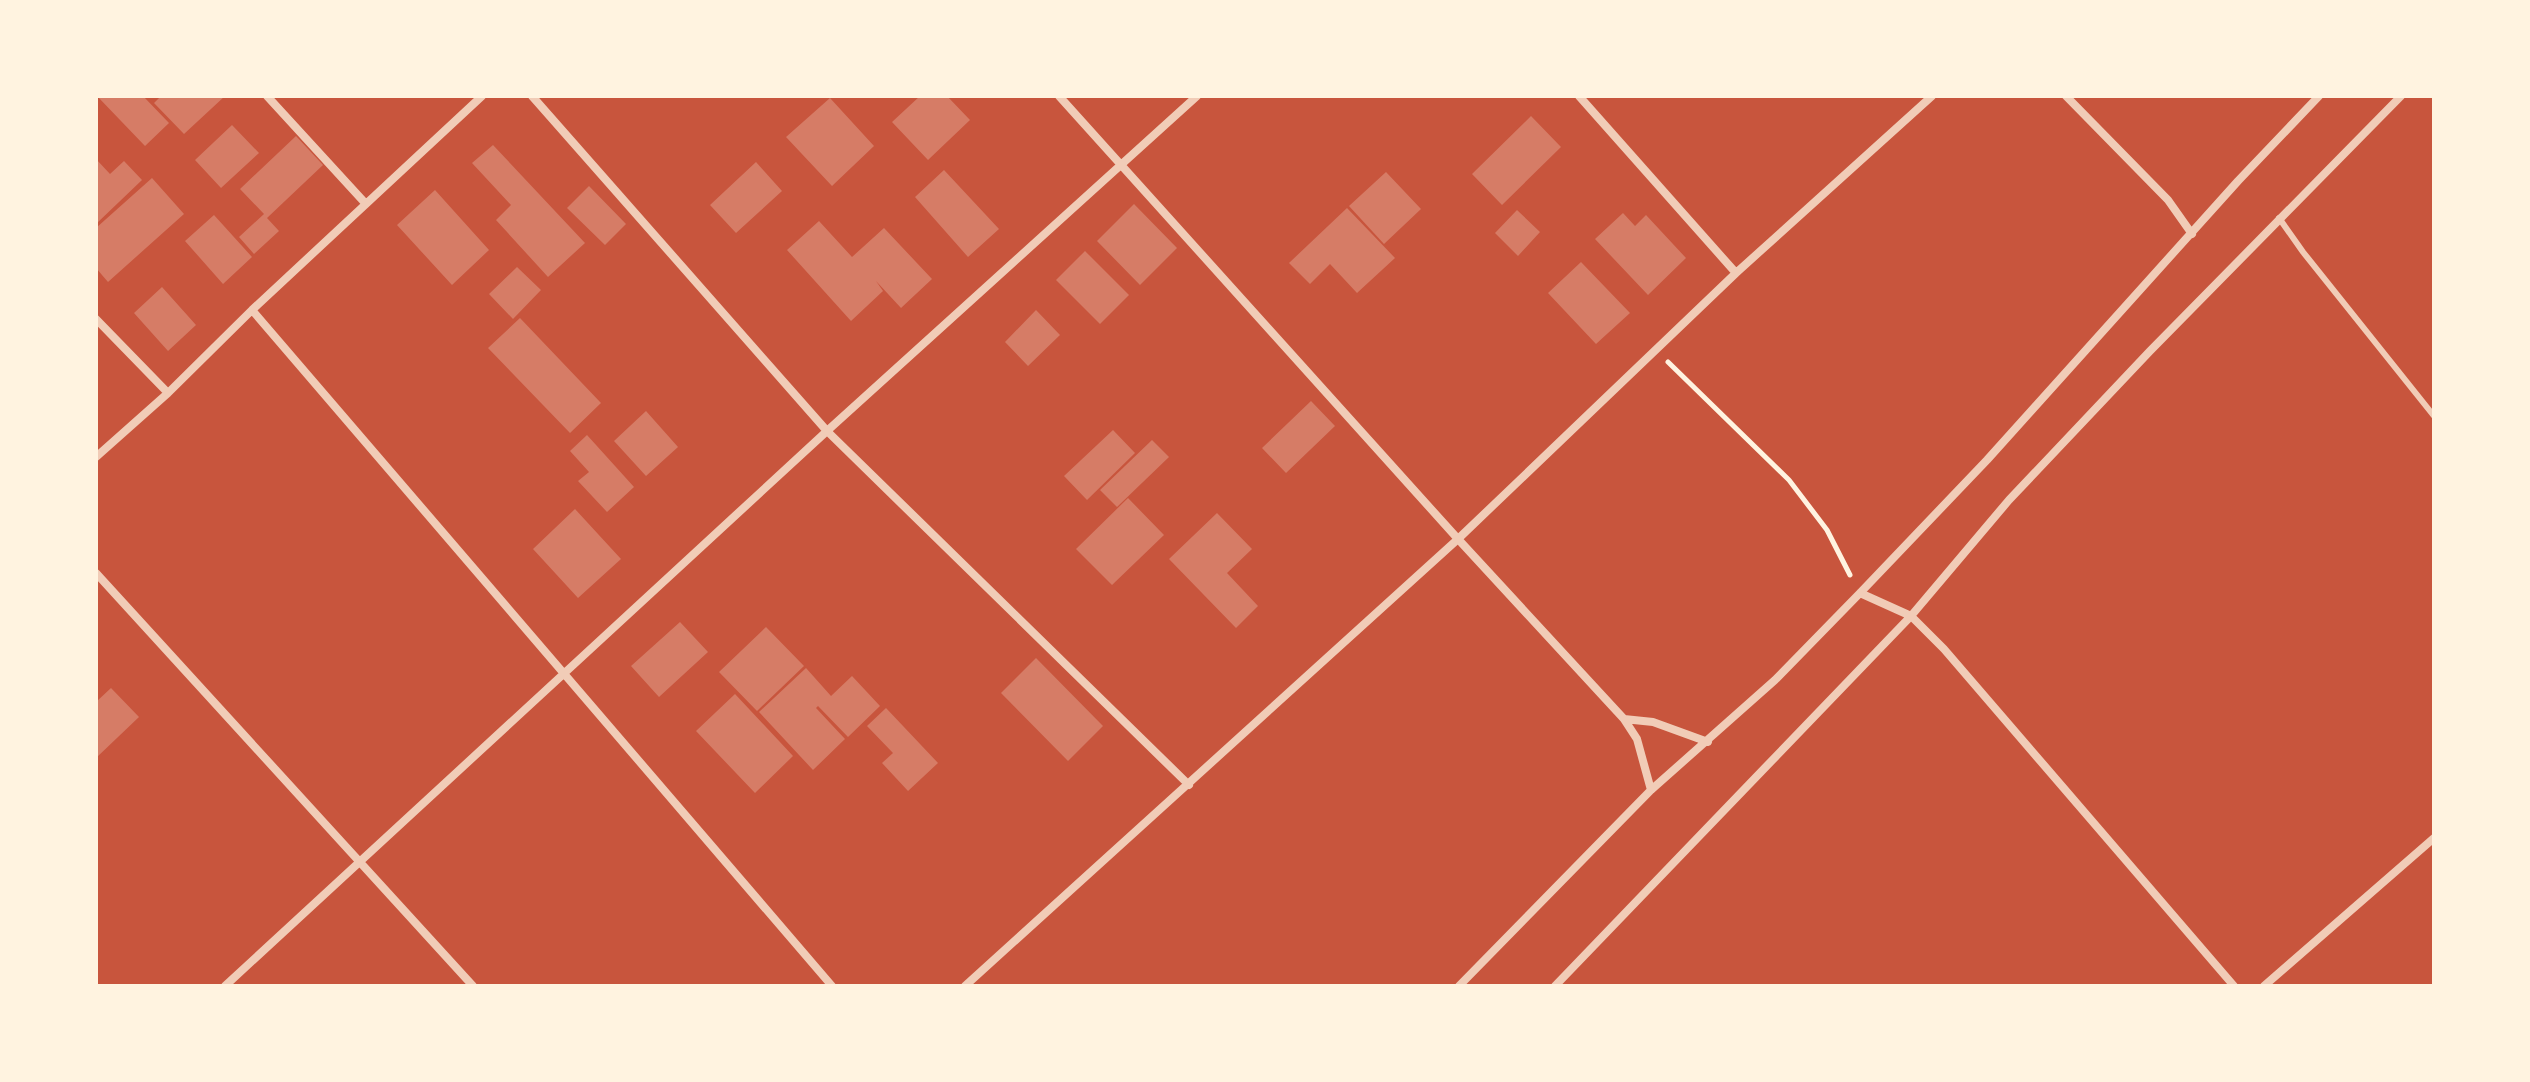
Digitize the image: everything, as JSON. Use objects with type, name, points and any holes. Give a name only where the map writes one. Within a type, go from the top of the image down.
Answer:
[{"type":"street","points":[[267,96],[366,204]]},
{"type":"street","points":[[96,457],[168,393],[252,310],[482,96]]},
{"type":"street","points":[[532,96],[827,431],[1189,785]]},
{"type":"street","points":[[1059,96],[1624,719],[1637,739],[1651,790]]},
{"type":"street","points":[[225,986],[827,431],[1197,96]]},
{"type":"street","points":[[1579,96],[1736,273]]},
{"type":"street","points":[[965,986],[1458,539],[1736,273],[1932,96]]},
{"type":"street","points":[[2066,96],[2168,200],[2192,234]]},
{"type":"street","points":[[1459,986],[1651,790],[1775,680],[1860,593],[1987,460],[2319,96]]},
{"type":"street","points":[[1555,986],[1911,616],[2009,500],[2279,218],[2401,96]]},
{"type":"street","points":[[252,310],[832,986]]},
{"type":"street","points":[[96,319],[168,393]]},
{"type":"street","points":[[96,573],[473,986]]},
{"type":"street","points":[[1860,593],[1911,616],[1944,649],[2234,986]]},
{"type":"street","points":[[1624,719],[1653,722],[1708,742]]},
{"type":"street","points":[[2264,986],[2434,838]]},
{"type":"lane","points":[[2279,218],[2434,416]]},
{"type":"path","points":[[1654,350],[1789,480],[1827,530],[1860,593]]},
{"type":"building","points":[[97,96],[143,96],[169,123],[145,146]]},
{"type":"building","points":[[161,96],[225,96],[184,134],[154,103]]},
{"type":"building","points":[[920,96],[947,96],[970,120],[928,160],[892,122]]},
{"type":"building","points":[[830,98],[874,146],[832,186],[786,137]]},
{"type":"building","points":[[1531,116],[1561,147],[1502,205],[1472,174]]},
{"type":"building","points":[[232,125],[259,153],[221,188],[195,160]]},
{"type":"building","points":[[296,136],[323,165],[267,218],[279,231],[254,254],[239,237],[264,214],[240,189]]},
{"type":"building","points":[[493,145],[585,243],[548,277],[496,220],[511,205],[472,163]]},
{"type":"building","points":[[96,159],[110,174],[124,161],[142,180],[96,224]]},
{"type":"building","points":[[756,162],[782,191],[736,233],[710,205]]},
{"type":"building","points":[[944,170],[999,229],[968,257],[915,197]]},
{"type":"building","points":[[1386,172],[1421,209],[1384,244],[1349,206]]},
{"type":"building","points":[[152,178],[184,214],[108,282],[96,268],[96,228]]},
{"type":"building","points":[[589,186],[626,224],[605,245],[567,208]]},
{"type":"building","points":[[435,190],[489,250],[452,285],[397,225]]},
{"type":"building","points":[[1134,204],[1177,248],[1140,285],[1097,241]]},
{"type":"building","points":[[1347,208],[1395,258],[1357,293],[1330,264],[1310,284],[1289,263]]},
{"type":"building","points":[[1517,210],[1540,232],[1518,256],[1495,233]]},
{"type":"building","points":[[1623,213],[1635,226],[1646,215],[1686,258],[1648,295],[1595,239]]},
{"type":"building","points":[[214,215],[252,257],[223,284],[185,241]]},
{"type":"building","points":[[819,221],[852,257],[884,228],[932,279],[901,308],[876,281],[883,291],[851,321],[787,250]]},
{"type":"building","points":[[1085,251],[1129,295],[1100,324],[1056,280]]},
{"type":"building","points":[[1581,262],[1630,313],[1596,344],[1548,293]]},
{"type":"building","points":[[517,267],[541,290],[513,319],[489,294]]},
{"type":"building","points":[[162,287],[196,325],[168,351],[134,313]]},
{"type":"building","points":[[1036,310],[1060,335],[1028,366],[1005,342]]},
{"type":"building","points":[[520,318],[601,403],[570,433],[488,348]]},
{"type":"building","points":[[1311,401],[1335,426],[1286,473],[1262,448]]},
{"type":"building","points":[[646,411],[678,447],[646,476],[614,441]]},
{"type":"building","points":[[1113,430],[1135,453],[1087,500],[1064,476]]},
{"type":"building","points":[[587,435],[634,487],[607,512],[578,481],[589,472],[570,451]]},
{"type":"building","points":[[1152,440],[1169,457],[1117,507],[1100,490]]},
{"type":"building","points":[[1128,498],[1164,535],[1112,585],[1076,549]]},
{"type":"building","points":[[575,509],[621,559],[578,598],[533,549]]},
{"type":"building","points":[[1217,513],[1252,549],[1227,573],[1258,606],[1236,628],[1169,559]]},
{"type":"building","points":[[680,622],[708,652],[659,697],[631,666]]},
{"type":"building","points":[[766,627],[804,666],[757,711],[719,672]]},
{"type":"building","points":[[1036,658],[1103,726],[1068,761],[1001,693]]},
{"type":"building","points":[[806,668],[831,696],[852,676],[880,706],[848,737],[818,706],[816,708],[845,739],[813,770],[759,712]]},
{"type":"building","points":[[111,688],[139,717],[96,758],[96,702]]},
{"type":"building","points":[[735,694],[793,756],[755,793],[696,731]]},
{"type":"building","points":[[886,708],[938,763],[908,791],[882,763],[893,753],[867,726]]}]
